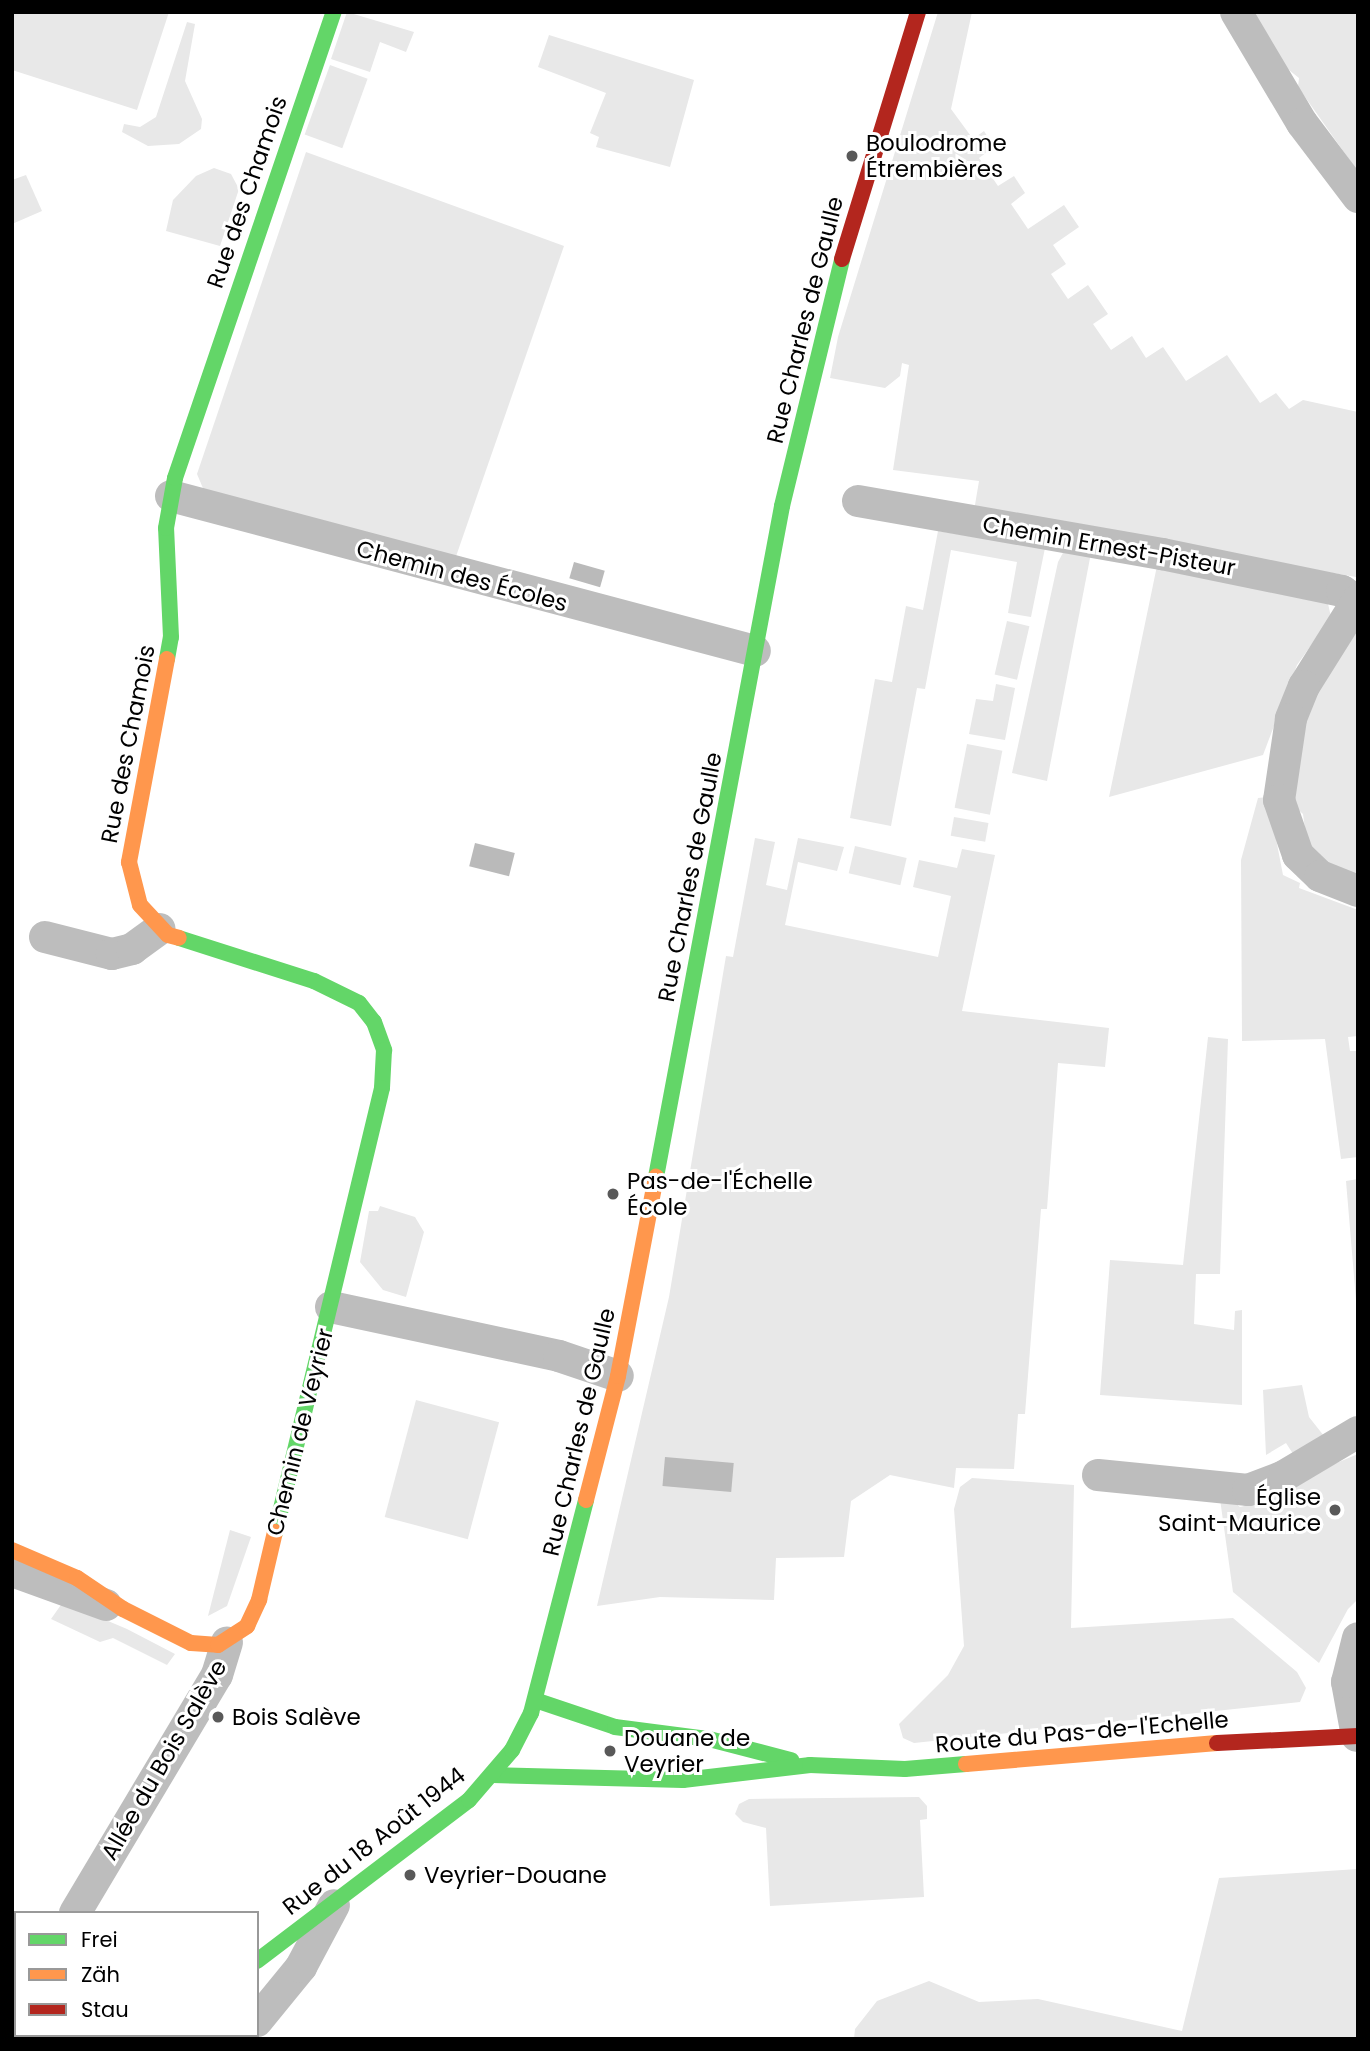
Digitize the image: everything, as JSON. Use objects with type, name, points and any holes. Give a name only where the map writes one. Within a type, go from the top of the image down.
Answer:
[{"type":"main road","name":"Rue des Chamois","points":[[331,1307],[383,1088],[386,1066],[380,1035],[365,1008],[341,991],[183,943],[160,929],[140,905],[129,862],[171,637],[166,558],[171,496],[334,12]]},
{"type":"main road","name":"Rue Charles de Gaulle","points":[[512,1751],[535,1700],[618,1376],[782,506],[828,311],[861,189],[918,12]]},
{"type":"main road","name":"Chemin de Veyrier","points":[[227,1642],[243,1632],[256,1610],[331,1307]]},
{"type":"main road","points":[[12,1550],[77,1578],[123,1609],[191,1643],[227,1642]]},
{"type":"main road","name":"Route du Pas-de-l'Echelle","points":[[535,1700],[615,1727],[709,1739],[810,1765]]},
{"type":"main road","name":"Route du Pas-de-l'Echelle","points":[[493,1775],[636,1781],[810,1765],[905,1769],[1302,1736],[1357,1736]]},
{"type":"main road","name":"Rue du 18 Août 1944","points":[[259,1959],[456,1811],[493,1775],[512,1751]]},
{"type":"street","points":[[1236,12],[1302,123],[1358,197]]},
{"type":"street","name":"Chemin des Écoles","points":[[171,496],[755,651]]},
{"type":"street","name":"Chemin Ernest-Pisteur","points":[[858,501],[1163,554],[1342,591],[1357,600]]},
{"type":"street","points":[[1357,600],[1304,686],[1291,719],[1279,779],[1283,817],[1298,855],[1320,876],[1358,891]]},
{"type":"street","points":[[44,937],[112,954],[132,949],[160,929]]},
{"type":"street","name":"Chemin de Veyrier","points":[[331,1307],[559,1356],[618,1376]]},
{"type":"street","points":[[1098,1475],[1248,1490],[1283,1476],[1358,1432]]},
{"type":"street","points":[[12,1571],[70,1596],[123,1609]]},
{"type":"street","points":[[1357,1736],[1347,1682],[1358,1638]]},
{"type":"street","name":"Allée du Bois Salève","points":[[76,1911],[222,1667],[227,1642]]},
{"type":"street","points":[[259,2018],[300,1967],[339,1898]]},
{"type":"shaded area","points":[[12,12],[169,12],[137,110],[12,70]]},
{"type":"shaded area","points":[[347,12],[414,32],[406,52],[380,42],[370,72],[331,59]]},
{"type":"shaded area","points":[[938,12],[972,12],[951,109],[973,139],[984,131],[994,147],[979,158],[998,186],[1014,176],[1025,193],[1011,204],[1028,229],[1064,205],[1079,227],[1053,245],[1066,264],[1051,274],[1068,299],[1088,285],[1108,314],[1093,324],[1111,350],[1132,336],[1146,358],[1163,347],[1186,381],[1227,355],[1260,403],[1276,393],[1289,409],[1303,400],[1358,412],[1356,577],[974,511],[979,481],[893,470],[909,365],[902,363],[900,376],[885,388],[830,378],[838,337]]},
{"type":"shaded area","points":[[1254,12],[1358,12],[1358,172],[1298,87],[1299,78],[1284,66]]},
{"type":"shaded area","points":[[187,22],[195,24],[185,81],[202,119],[201,129],[179,144],[148,146],[122,132],[124,124],[140,127],[156,117]]},
{"type":"shaded area","points":[[549,35],[694,80],[670,167],[596,147],[599,137],[590,133],[606,93],[538,67]]},
{"type":"shaded area","points":[[330,65],[368,79],[342,148],[305,135]]},
{"type":"shaded area","points":[[306,152],[564,246],[453,565],[205,493],[197,474]]},
{"type":"shaded area","points":[[214,168],[231,174],[239,189],[220,246],[166,231],[173,200],[196,176]]},
{"type":"shaded area","points":[[26,175],[42,211],[12,224],[12,180]]},
{"type":"shaded area","points":[[938,531],[1045,548],[1031,617],[1008,613],[1017,562],[951,550],[925,689],[917,688],[891,826],[850,818],[875,679],[892,682],[906,606],[923,610]]},
{"type":"shaded area","points":[[1064,551],[1091,553],[1047,781],[1012,773],[1058,562]]},
{"type":"shaded area","points":[[1158,561],[1327,599],[1331,617],[1297,665],[1263,755],[1109,797]]},
{"type":"shaded area","points":[[574,562],[605,571],[600,587],[569,578]]},
{"type":"shaded area","points":[[1358,620],[1358,881],[1330,870],[1307,844],[1303,814],[1294,806],[1302,712]]},
{"type":"shaded area","points":[[1007,621],[1029,626],[1017,680],[995,675]]},
{"type":"shaded area","points":[[996,684],[1015,688],[1005,740],[969,734],[976,699],[993,701]]},
{"type":"shaded area","points":[[967,744],[1002,751],[990,815],[955,808]]},
{"type":"shaded area","points":[[1268,797],[1283,875],[1300,883],[1299,888],[1358,910],[1358,1036],[1348,1037],[1350,1051],[1358,1051],[1358,1157],[1341,1159],[1325,1039],[1242,1041],[1241,860],[1258,798]]},
{"type":"shaded area","points":[[954,817],[988,823],[985,842],[951,836]]},
{"type":"shaded area","points":[[755,838],[775,842],[766,885],[787,890],[798,838],[844,847],[837,871],[798,862],[785,925],[938,957],[951,896],[913,887],[919,860],[957,868],[962,849],[995,855],[962,1011],[1109,1028],[1105,1067],[1058,1063],[1047,1209],[1041,1209],[1025,1414],[1018,1414],[1014,1469],[956,1468],[954,1488],[890,1475],[851,1501],[844,1557],[776,1558],[774,1600],[660,1597],[597,1606],[669,1297],[726,956],[733,957]]},
{"type":"shaded area","points":[[475,843],[515,853],[509,876],[469,866]]},
{"type":"shaded area","points":[[855,846],[907,858],[900,885],[849,873]]},
{"type":"shaded area","points":[[1208,1037],[1228,1039],[1220,1274],[1196,1274],[1194,1324],[1234,1330],[1235,1311],[1242,1310],[1242,1405],[1100,1395],[1110,1260],[1183,1265]]},
{"type":"shaded area","points":[[1358,1179],[1358,1311],[1357,1312],[1346,1181]]},
{"type":"shaded area","points":[[380,1206],[415,1217],[424,1232],[406,1297],[383,1290],[360,1262],[369,1211],[378,1211]]},
{"type":"shaded area","points":[[1302,1385],[1309,1417],[1324,1436],[1295,1457],[1286,1443],[1266,1455],[1263,1390]]},
{"type":"shaded area","points":[[416,1400],[499,1422],[468,1539],[385,1517]]},
{"type":"shaded area","points":[[1358,1454],[1358,1599],[1348,1609],[1319,1663],[1233,1592],[1220,1499],[1229,1498],[1240,1507],[1272,1499],[1315,1472]]},
{"type":"shaded area","points":[[665,1457],[734,1463],[731,1492],[662,1486]]},
{"type":"shaded area","points":[[972,1478],[1074,1485],[1071,1628],[1233,1618],[1297,1672],[1306,1688],[1300,1702],[914,1743],[903,1738],[899,1724],[948,1675],[964,1646],[954,1509],[960,1487]]},
{"type":"shaded area","points":[[230,1530],[251,1537],[227,1606],[208,1616]]},
{"type":"shaded area","points":[[63,1602],[127,1629],[175,1654],[167,1665],[113,1638],[100,1642],[51,1619]]},
{"type":"shaded area","points":[[919,1797],[927,1806],[927,1819],[920,1820],[924,1897],[770,1906],[766,1828],[743,1822],[735,1814],[739,1804],[749,1799]]},
{"type":"shaded area","points":[[1358,1869],[1358,2039],[854,2039],[855,2029],[877,2001],[929,1981],[979,2002],[1038,1999],[1182,2031],[1219,1878]]},
{"type":"traffic: fast","points":[[167,659],[171,637],[166,528],[175,478],[334,12]]},
{"type":"traffic: fast","points":[[656,1177],[782,506],[842,259]]},
{"type":"traffic: fast","points":[[179,938],[314,981],[359,1003],[374,1022],[384,1050],[382,1088],[275,1532]]},
{"type":"traffic: fast","points":[[259,1959],[469,1800],[512,1750],[531,1713],[586,1500]]},
{"type":"traffic: fast","points":[[535,1700],[615,1727],[709,1739],[791,1760]]},
{"type":"traffic: fast","points":[[493,1775],[683,1780],[810,1765],[905,1769],[966,1764]]},
{"type":"traffic: slow","points":[[167,659],[129,862],[140,905],[168,935],[179,938]]},
{"type":"traffic: slow","points":[[586,1500],[618,1376],[656,1177]]},
{"type":"traffic: slow","points":[[12,1550],[77,1578],[123,1609],[191,1643],[218,1645],[247,1626],[259,1600],[275,1532]]},
{"type":"traffic: slow","points":[[966,1764],[1217,1743]]},
{"type":"traffic: jam","points":[[842,259],[918,12]]},
{"type":"traffic: jam","points":[[1217,1743],[1358,1736]]},
{"type":"place","name":"Boulodrome Étrembières","points":[[852,156]]},
{"type":"place","name":"Pas-de-l'Échelle École","points":[[613,1194]]},
{"type":"place","name":"Église Saint-Maurice","points":[[1335,1510]]},
{"type":"place","name":"Bois Salève","points":[[218,1717]]},
{"type":"place","name":"Douane de Veyrier","points":[[610,1751]]},
{"type":"place","name":"Veyrier-Douane","points":[[410,1875]]}]
